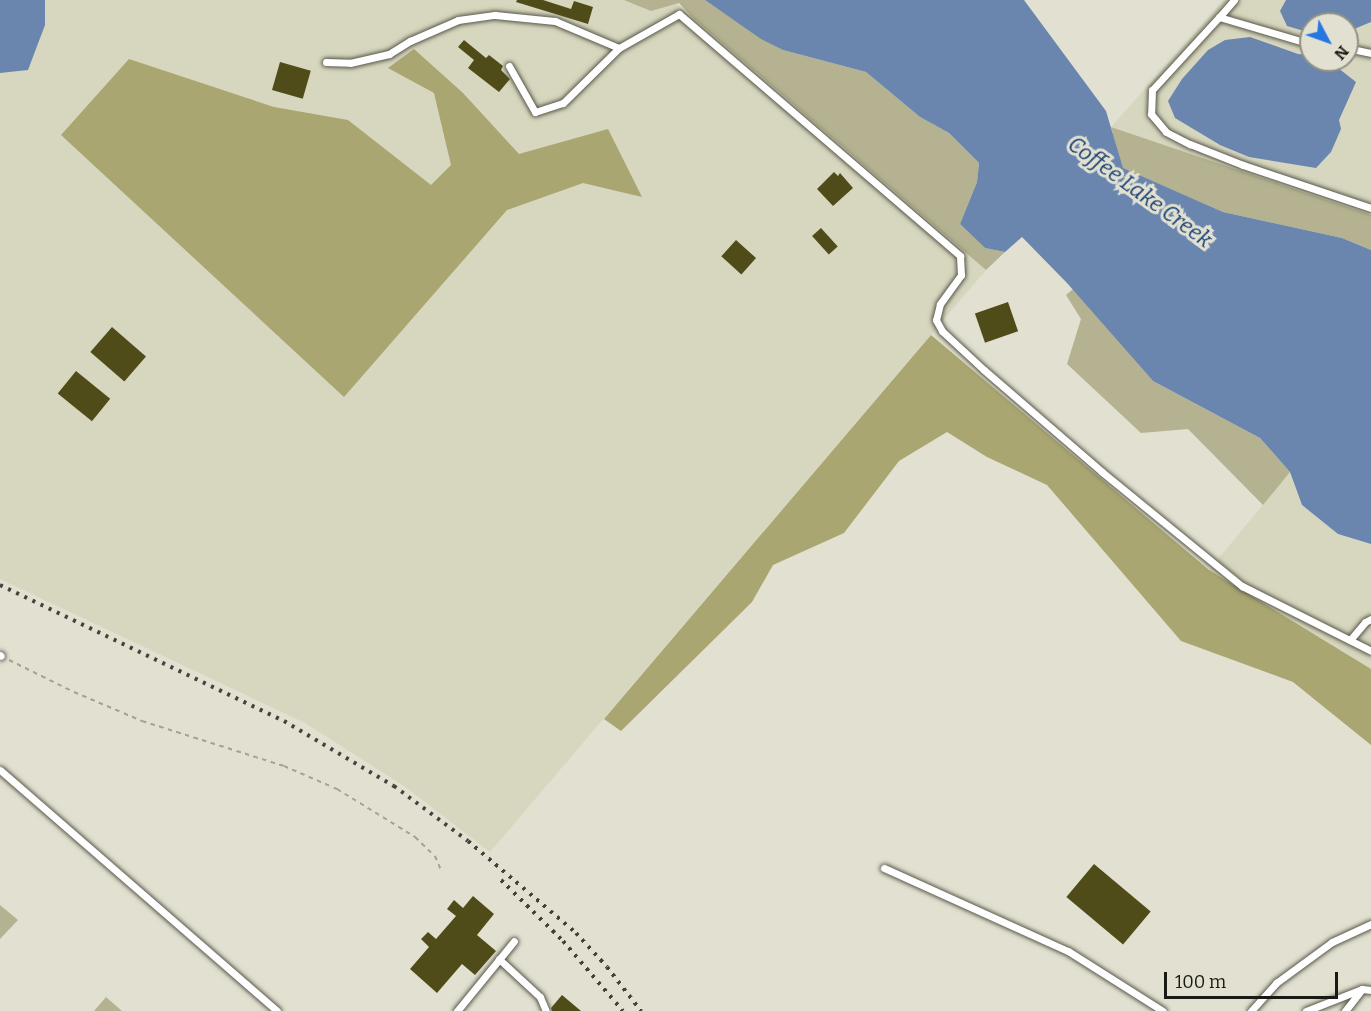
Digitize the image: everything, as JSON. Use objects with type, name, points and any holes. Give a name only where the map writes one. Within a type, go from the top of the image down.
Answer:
[{"type":"lane","points":[[1234,0],[1152,90],[1151,114],[1166,132],[1190,144],[1242,165],[1371,208]]},
{"type":"lane","points":[[509,66],[535,112],[563,103],[619,48],[679,14],[960,256],[961,275],[940,304],[936,320],[942,331],[958,347],[1102,472],[1242,586],[1371,651]]},
{"type":"lane","points":[[326,62],[350,63],[389,54],[410,40],[458,20],[495,15],[555,21],[619,48]]},
{"type":"lane","points":[[1219,17],[1299,40]]},
{"type":"lane","points":[[1350,640],[1365,622],[1371,619]]},
{"type":"lane","points":[[0,770],[277,1011]]},
{"type":"lane","points":[[884,868],[1068,951],[1162,1011]]},
{"type":"lane","points":[[1251,1011],[1276,984],[1332,942],[1371,924]]},
{"type":"lane","points":[[457,1011],[514,941]]},
{"type":"lane","points":[[499,959],[540,997],[546,1011]]},
{"type":"lane","points":[[1306,1011],[1362,989],[1371,990]]},
{"type":"lane","points":[[1345,1011],[1362,989]]},
{"type":"path","points":[[1,656],[65,688],[142,721],[256,756],[330,785],[415,837],[435,856],[441,870]]},
{"type":"shaded area","points":[[0,0],[672,0],[986,270],[490,852],[404,786],[305,723],[0,579]]},
{"type":"shaded area","points":[[624,0],[705,0],[783,50],[866,72],[920,117],[949,133],[979,163],[977,182],[960,224],[985,248],[1005,252],[986,270],[693,18],[679,3],[651,11]]},
{"type":"shaded area","points":[[1224,0],[1371,0],[1371,215],[1111,127]]},
{"type":"shaded area","points":[[414,49],[463,93],[519,154],[608,129],[642,197],[583,183],[507,210],[344,397],[61,135],[129,59],[274,107],[348,120],[431,185],[451,165],[434,93],[388,68]]},
{"type":"shaded area","points":[[1111,127],[1371,215],[1371,250],[1342,238],[1223,212],[1122,168]]},
{"type":"shaded area","points":[[1073,289],[1153,381],[1260,438],[1290,472],[1263,505],[1188,429],[1141,433],[1067,364],[1081,319],[1066,295]]},
{"type":"shaded area","points":[[931,335],[1209,570],[1371,669],[1371,745],[1293,682],[1181,641],[1047,485],[987,457],[947,432],[899,461],[844,533],[773,565],[752,602],[621,731],[604,719]]},
{"type":"shaded area","points":[[1290,472],[1302,505],[1338,534],[1371,544],[1371,669],[1209,570]]},
{"type":"shaded area","points":[[0,905],[18,920],[0,939]]},
{"type":"shaded area","points":[[106,997],[122,1011],[94,1011]]},
{"type":"water","points":[[0,0],[45,0],[45,25],[28,70],[0,73]]},
{"type":"water","name":"Coffee Lake Creek","points":[[705,0],[1024,0],[1106,111],[1123,168],[1223,212],[1342,238],[1371,250],[1371,544],[1338,534],[1302,505],[1290,472],[1260,438],[1153,381],[1067,283],[1022,237],[1005,252],[985,248],[960,224],[977,182],[979,163],[949,133],[920,117],[866,72],[783,50],[761,39]]},
{"type":"water","points":[[1286,0],[1371,0],[1371,22],[1359,27],[1359,12],[1299,12],[1299,30],[1287,26],[1280,11]]},
{"type":"water","points":[[1250,37],[1299,54],[1299,72],[1343,72],[1356,82],[1339,120],[1341,129],[1331,152],[1316,168],[1249,157],[1220,145],[1175,118],[1168,101],[1182,79],[1208,50],[1225,40]]},
{"type":"building","points":[[517,0],[543,0],[571,9],[574,1],[593,7],[588,24],[516,2]]},
{"type":"building","points":[[464,40],[486,58],[489,55],[503,66],[501,70],[510,79],[499,92],[468,68],[474,60],[458,47]]},
{"type":"building","points":[[280,62],[311,71],[303,99],[272,90]]},
{"type":"building","points":[[834,172],[838,176],[840,173],[853,188],[833,206],[817,189]]},
{"type":"building","points":[[821,228],[838,247],[829,255],[812,236]]},
{"type":"building","points":[[736,240],[756,258],[741,274],[721,256]]},
{"type":"building","points":[[1008,302],[1018,331],[985,343],[975,313]]},
{"type":"building","points":[[112,327],[146,357],[124,381],[90,352]]},
{"type":"building","points":[[76,371],[110,399],[92,421],[58,394]]},
{"type":"building","points":[[1094,864],[1151,912],[1123,945],[1066,897]]},
{"type":"building","points":[[473,896],[494,914],[477,935],[496,951],[475,975],[462,964],[437,993],[410,969],[429,947],[421,939],[428,932],[436,939],[456,916],[447,909],[454,900],[463,908]]},
{"type":"building","points":[[562,995],[581,1011],[552,1011],[551,1008]]},
{"type":"railway","points":[[0,585],[284,721],[394,786],[468,841],[576,933],[607,967],[641,1011]]},
{"type":"railway","points":[[501,880],[563,941],[623,1011]]}]
